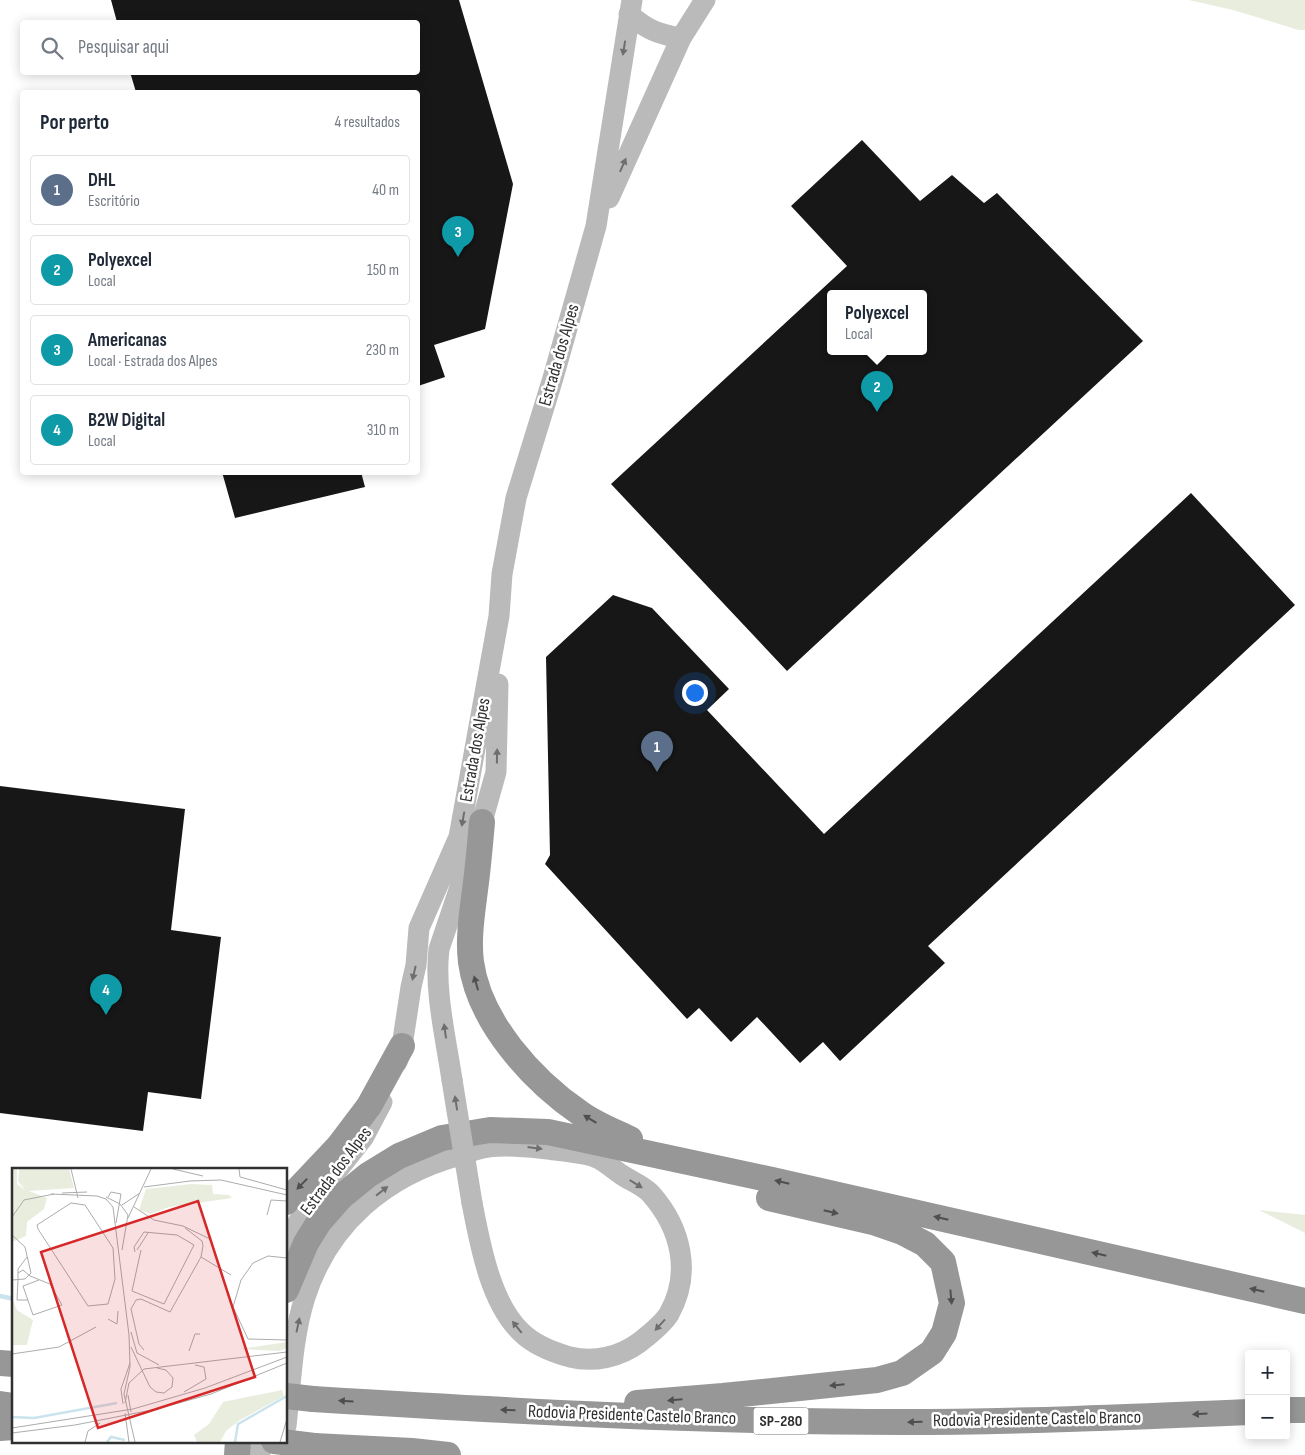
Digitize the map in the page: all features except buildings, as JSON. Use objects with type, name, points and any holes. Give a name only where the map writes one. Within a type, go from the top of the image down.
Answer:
[{"type":"highway","points":[[482,822],[471,918],[471,962],[477,989],[489,1015],[504,1039],[532,1072],[554,1093],[580,1113],[605,1128],[681,1162]]},
{"type":"highway","points":[[288,1200],[338,1147],[364,1113],[402,1046]]},
{"type":"highway","points":[[288,1285],[306,1242],[319,1222],[341,1197],[368,1176],[399,1156],[442,1138],[490,1130],[548,1132],[772,1180],[1305,1301]]},
{"type":"highway","points":[[534,1411],[733,1395],[877,1380],[902,1373],[932,1352],[944,1333],[949,1318],[952,1303],[943,1262],[925,1244],[902,1232],[873,1222],[596,1156]]},
{"type":"highway","name":"Rodovia Presidente Castelo Branco","points":[[288,1396],[655,1418],[901,1422],[1245,1412]]},
{"type":"highway","points":[[1290,1410],[1305,1410]]},
{"type":"highway","points":[[237,1455],[238,1442]]},
{"type":"highway","points":[[282,1442],[448,1455]]},
{"type":"main road","name":"Estrada dos Alpes","points":[[596,226],[681,38],[705,0]]},
{"type":"main road","name":"Estrada dos Alpes","points":[[288,1240],[304,1212],[363,1138],[379,1109],[392,1079],[402,1046],[416,964],[419,928],[459,837],[500,616],[502,574],[516,498],[553,378],[596,226],[631,7]]},
{"type":"main road","points":[[631,7],[642,26],[662,34],[681,38]]},
{"type":"main road","points":[[288,1408],[297,1328],[305,1296],[322,1259],[347,1221],[385,1187],[415,1170],[449,1158],[488,1147],[530,1146],[596,1156],[649,1192],[668,1216],[679,1243],[681,1268],[677,1294],[668,1315],[652,1332],[626,1351],[599,1359],[581,1360],[556,1353],[537,1344],[521,1332],[509,1316],[490,1277],[480,1242],[472,1203],[452,1080],[437,964],[439,949],[482,822],[496,772],[500,616]]},
{"type":"main road","points":[[260,1455],[261,1442]]},
{"type":"main road","points":[[283,1455],[284,1442]]},
{"type":"shaded area","points":[[1189,0],[1305,0],[1305,30],[1299,30],[1233,10]]},
{"type":"shaded area","points":[[1259,1210],[1305,1215],[1305,1233]]},
{"type":"waterway","points":[[0,1296],[12,1299]]},
{"type":"place","name":"Americanas","points":[[458,257]]},
{"type":"place","name":"Polyexcel","points":[[877,412]]},
{"type":"place","name":"DHL","points":[[657,772]]},
{"type":"place","name":"B2W Digital","points":[[106,1015]]}]
